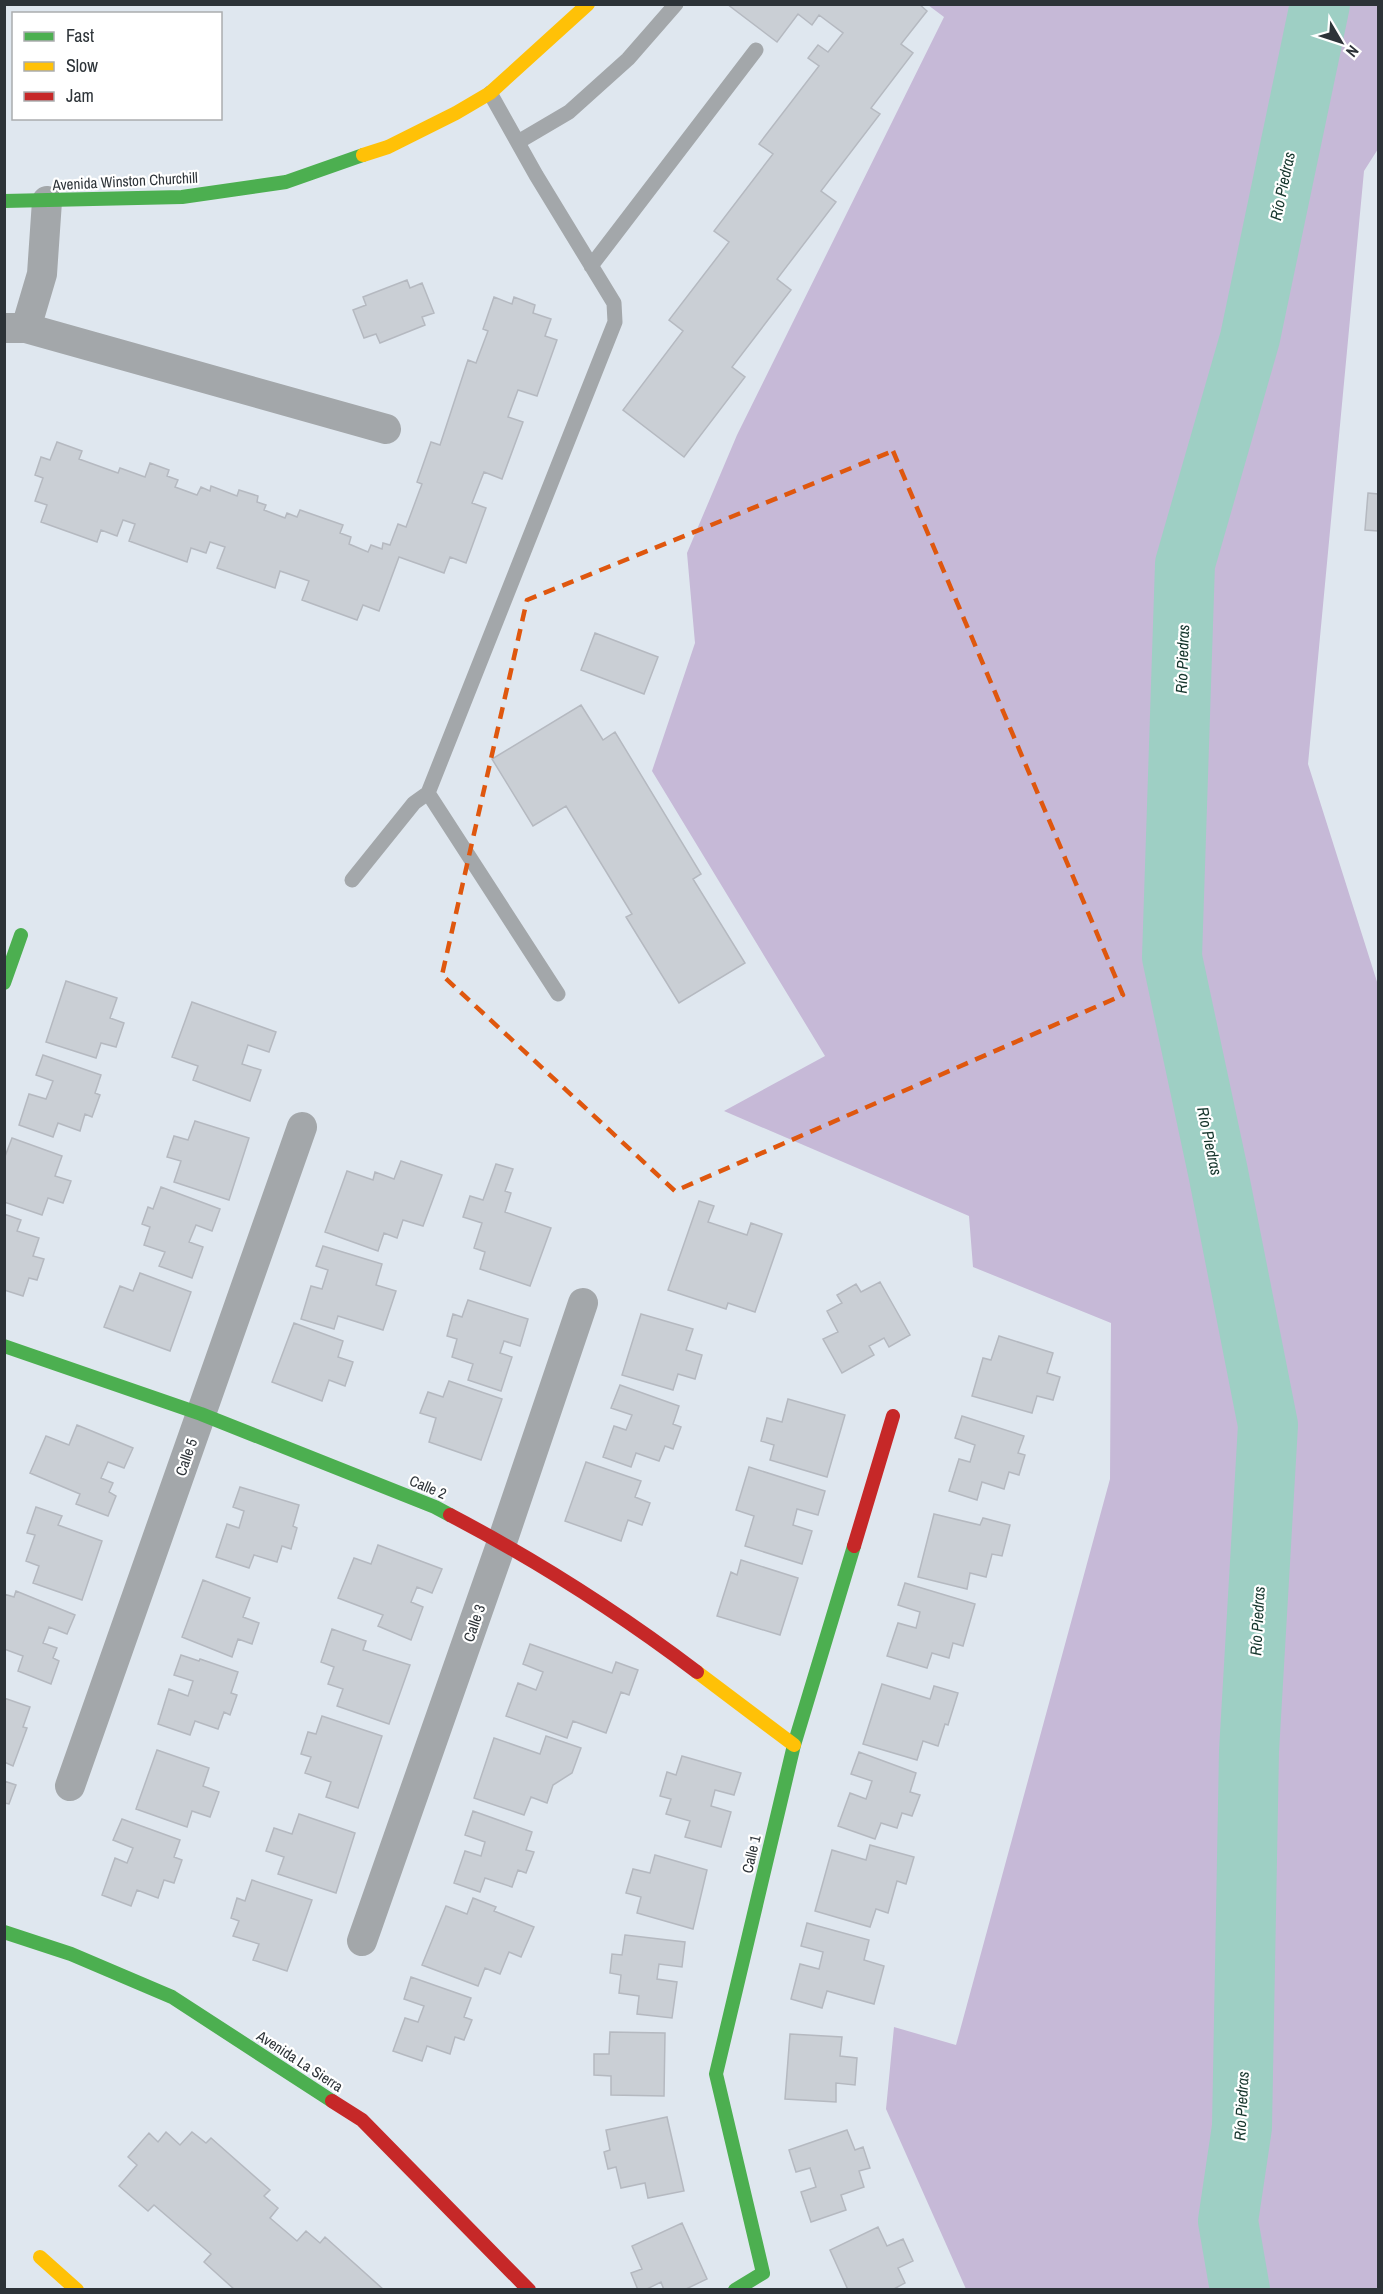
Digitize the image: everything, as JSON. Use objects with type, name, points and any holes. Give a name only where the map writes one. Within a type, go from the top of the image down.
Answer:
[{"type":"street","name":"Avenida Winston Churchill","points":[[4,201],[182,197],[286,182],[388,147],[490,93],[588,4]]},
{"type":"street","points":[[46,201],[42,274],[16,328],[386,429]]},
{"type":"street","points":[[4,983],[21,935]]},
{"type":"street","name":"Calle 5","points":[[70,1786],[302,1127]]},
{"type":"street","name":"Calle 3","points":[[362,1941],[583,1303]]},
{"type":"street","name":"Calle 2","points":[[4,1346],[201,1414],[435,1507],[502,1542],[637,1627],[794,1745]]},
{"type":"street","name":"Calle 1","points":[[735,2289],[763,2272],[716,2074],[794,1745],[893,1416]]},
{"type":"street","name":"Avenida La Sierra","points":[[4,1932],[70,1954],[171,1997],[362,2120],[529,2289]]},
{"type":"street","points":[[39,2257],[76,2289]]},
{"type":"lane","points":[[518,142],[569,112],[628,59],[676,4]]},
{"type":"lane","points":[[591,266],[756,50]]},
{"type":"lane","points":[[352,879],[414,803],[428,793],[615,322],[614,303],[490,93]]},
{"type":"lane","points":[[428,793],[558,994]]},
{"type":"highlighted area","points":[[893,451],[1123,995],[675,1191],[442,975],[527,600]]},
{"type":"shaded area","points":[[928,5],[1378,5],[1378,149],[1364,171],[1308,764],[1378,985],[1378,2289],[966,2289],[886,2109],[894,2027],[956,2045],[1110,1479],[1111,1323],[973,1267],[969,1216],[724,1111],[825,1056],[652,771],[695,643],[687,553],[737,435],[944,17]]},
{"type":"building","points":[[727,4],[919,4],[927,11],[901,44],[913,53],[871,108],[880,114],[821,191],[836,202],[777,279],[791,290],[732,367],[745,377],[684,457],[623,410],[683,331],[669,320],[729,242],[714,231],[773,154],[759,144],[819,66],[808,58],[818,45],[828,52],[843,33],[819,15],[812,25],[798,14],[777,42]]},
{"type":"building","points":[[407,280],[410,288],[422,283],[434,313],[422,317],[425,325],[380,343],[376,334],[364,338],[353,310],[366,305],[363,297]]},
{"type":"building","points":[[494,297],[512,304],[514,297],[535,305],[533,313],[551,319],[545,336],[557,340],[537,396],[518,390],[508,417],[523,422],[502,479],[484,472],[472,503],[486,508],[466,563],[450,557],[444,573],[399,557],[379,611],[363,605],[357,620],[302,600],[309,581],[280,571],[275,588],[217,568],[225,547],[210,542],[206,553],[191,548],[187,562],[129,541],[135,524],[123,520],[117,536],[101,530],[97,542],[41,522],[47,505],[35,501],[43,478],[35,475],[41,457],[50,460],[57,442],[82,451],[79,459],[118,473],[120,468],[145,477],[150,463],[169,470],[167,476],[178,480],[175,487],[197,495],[201,487],[210,491],[211,486],[237,496],[239,490],[258,496],[257,502],[266,505],[264,510],[285,518],[287,513],[297,517],[300,510],[343,525],[340,533],[351,537],[349,544],[368,552],[371,545],[382,549],[383,543],[390,545],[398,524],[406,527],[422,484],[417,482],[431,442],[440,445],[468,360],[476,363],[488,331],[483,329]]},
{"type":"building","points":[[1368,493],[1378,494],[1378,531],[1365,530]]},
{"type":"building","points":[[595,633],[658,657],[644,694],[581,670]]},
{"type":"building","points":[[581,705],[603,740],[615,732],[701,874],[693,879],[745,963],[679,1003],[626,917],[632,914],[566,806],[533,826],[492,759]]},
{"type":"building","points":[[66,981],[117,998],[110,1018],[124,1023],[116,1047],[101,1043],[96,1058],[46,1042]]},
{"type":"building","points":[[192,1002],[276,1032],[269,1052],[248,1045],[242,1064],[261,1070],[250,1101],[193,1080],[198,1066],[172,1057]]},
{"type":"building","points":[[43,1055],[101,1075],[95,1093],[100,1095],[92,1117],[85,1114],[80,1131],[58,1123],[53,1137],[19,1125],[29,1094],[46,1099],[53,1081],[36,1075]]},
{"type":"building","points":[[195,1121],[249,1138],[229,1200],[174,1182],[181,1161],[167,1157],[174,1136],[188,1140]]},
{"type":"building","points":[[12,1138],[62,1156],[55,1176],[71,1181],[63,1203],[48,1198],[42,1215],[4,1202],[4,1159]]},
{"type":"building","points":[[401,1161],[442,1175],[423,1226],[403,1220],[397,1238],[384,1233],[378,1251],[325,1232],[347,1171],[373,1180],[375,1172],[394,1179]]},
{"type":"building","points":[[496,1164],[513,1169],[505,1191],[511,1193],[505,1212],[551,1228],[530,1286],[480,1269],[485,1252],[474,1248],[482,1223],[463,1217],[470,1196],[483,1200]]},
{"type":"building","points":[[161,1187],[220,1209],[212,1231],[196,1225],[189,1242],[203,1247],[192,1278],[159,1266],[165,1252],[144,1245],[150,1227],[142,1224],[148,1207],[153,1209]]},
{"type":"building","points":[[699,1201],[714,1206],[708,1222],[747,1235],[751,1223],[782,1234],[755,1312],[728,1303],[726,1309],[668,1290]]},
{"type":"building","points":[[4,1214],[21,1220],[17,1231],[39,1238],[33,1256],[44,1259],[37,1280],[29,1278],[23,1296],[4,1290]]},
{"type":"building","points":[[323,1246],[382,1264],[376,1285],[396,1291],[383,1330],[338,1316],[334,1329],[301,1319],[311,1286],[322,1289],[328,1270],[316,1266]]},
{"type":"building","points":[[140,1273],[191,1292],[170,1351],[104,1327],[120,1286],[133,1291]]},
{"type":"building","points":[[880,1282],[910,1335],[889,1347],[884,1338],[869,1346],[874,1355],[842,1373],[823,1339],[838,1332],[827,1311],[842,1303],[837,1295],[856,1284],[861,1292]]},
{"type":"building","points":[[468,1300],[528,1319],[520,1346],[504,1341],[500,1353],[512,1357],[501,1391],[468,1380],[473,1364],[452,1357],[457,1339],[447,1336],[453,1314],[462,1317]]},
{"type":"building","points":[[641,1314],[693,1329],[686,1350],[702,1355],[695,1379],[678,1374],[673,1390],[622,1375]]},
{"type":"building","points":[[294,1323],[343,1341],[338,1357],[353,1362],[345,1386],[329,1380],[322,1401],[272,1382]]},
{"type":"building","points":[[999,1336],[1053,1353],[1047,1373],[1060,1377],[1053,1400],[1037,1396],[1032,1413],[972,1396],[983,1358],[991,1360]]},
{"type":"building","points":[[449,1381],[502,1399],[481,1460],[429,1442],[436,1418],[420,1413],[428,1392],[443,1397]]},
{"type":"building","points":[[620,1385],[679,1406],[673,1424],[681,1427],[673,1449],[665,1446],[659,1461],[636,1453],[631,1467],[603,1457],[614,1426],[626,1430],[632,1415],[611,1408]]},
{"type":"building","points":[[788,1399],[845,1415],[827,1477],[770,1460],[774,1445],[761,1441],[767,1418],[782,1422]]},
{"type":"building","points":[[962,1416],[1024,1436],[1018,1453],[1025,1455],[1019,1475],[1009,1472],[1004,1489],[982,1482],[977,1500],[949,1491],[959,1459],[970,1462],[975,1445],[955,1438]]},
{"type":"building","points":[[77,1425],[133,1448],[124,1468],[108,1462],[101,1478],[113,1483],[109,1492],[116,1496],[108,1516],[76,1504],[80,1494],[30,1473],[46,1436],[69,1445]]},
{"type":"building","points":[[586,1462],[641,1481],[635,1497],[650,1503],[642,1525],[628,1520],[621,1541],[565,1521]]},
{"type":"building","points":[[749,1467],[825,1491],[818,1515],[797,1509],[793,1525],[812,1531],[802,1564],[745,1546],[754,1516],[736,1510]]},
{"type":"building","points":[[240,1487],[299,1505],[293,1526],[297,1528],[291,1549],[282,1546],[277,1562],[254,1555],[249,1568],[216,1557],[227,1524],[239,1528],[244,1511],[233,1507]]},
{"type":"building","points":[[36,1507],[62,1516],[58,1525],[102,1541],[82,1600],[33,1583],[39,1566],[26,1561],[35,1535],[27,1533]]},
{"type":"building","points":[[934,1514],[980,1525],[983,1518],[1010,1525],[1002,1556],[992,1554],[986,1577],[970,1573],[967,1589],[918,1577]]},
{"type":"building","points":[[378,1545],[442,1569],[432,1593],[417,1587],[411,1602],[423,1607],[411,1640],[378,1626],[383,1615],[338,1598],[354,1558],[371,1564]]},
{"type":"building","points":[[741,1560],[798,1578],[780,1635],[717,1616],[731,1572],[737,1575]]},
{"type":"building","points":[[203,1580],[250,1598],[243,1617],[259,1623],[252,1644],[238,1639],[232,1657],[182,1637]]},
{"type":"building","points":[[905,1583],[975,1604],[963,1646],[953,1643],[949,1658],[932,1653],[927,1668],[887,1656],[898,1623],[916,1628],[920,1612],[898,1605]]},
{"type":"building","points":[[16,1591],[75,1615],[67,1634],[49,1627],[43,1643],[57,1648],[53,1658],[59,1661],[51,1684],[18,1671],[23,1656],[4,1649],[4,1594],[14,1597]]},
{"type":"building","points":[[332,1629],[366,1641],[363,1650],[410,1665],[389,1724],[337,1706],[343,1689],[328,1684],[334,1667],[321,1662]]},
{"type":"building","points":[[530,1644],[612,1673],[616,1662],[638,1670],[629,1695],[621,1692],[606,1733],[573,1721],[567,1738],[506,1716],[518,1683],[536,1690],[543,1672],[523,1664]]},
{"type":"building","points":[[181,1655],[238,1672],[231,1693],[237,1695],[230,1715],[224,1712],[218,1729],[195,1721],[190,1735],[158,1724],[169,1689],[188,1696],[193,1681],[174,1675]]},
{"type":"building","points":[[882,1684],[930,1699],[934,1686],[958,1693],[948,1725],[945,1724],[938,1746],[923,1741],[917,1760],[863,1744]]},
{"type":"building","points":[[4,1698],[30,1707],[23,1727],[27,1728],[13,1766],[4,1762]]},
{"type":"building","points":[[322,1716],[382,1736],[358,1808],[326,1797],[331,1782],[305,1773],[311,1757],[301,1754],[308,1732],[316,1734]]},
{"type":"building","points":[[546,1736],[581,1748],[572,1773],[553,1785],[547,1803],[531,1797],[524,1815],[474,1798],[494,1738],[540,1754]]},
{"type":"building","points":[[157,1750],[209,1768],[203,1786],[219,1792],[210,1817],[192,1811],[187,1827],[136,1809]]},
{"type":"building","points":[[859,1752],[916,1773],[910,1792],[920,1795],[912,1816],[902,1813],[897,1828],[881,1823],[875,1839],[838,1826],[850,1793],[866,1799],[872,1781],[851,1774]]},
{"type":"building","points":[[682,1756],[741,1773],[734,1795],[715,1790],[711,1806],[731,1812],[721,1847],[685,1837],[690,1821],[666,1814],[671,1799],[660,1796],[667,1772],[676,1775]]},
{"type":"building","points":[[4,1781],[16,1785],[9,1804],[4,1803]]},
{"type":"building","points":[[473,1811],[532,1832],[526,1850],[534,1852],[526,1873],[518,1870],[512,1887],[485,1878],[480,1892],[454,1883],[465,1851],[481,1856],[485,1842],[465,1835]]},
{"type":"building","points":[[299,1814],[355,1833],[336,1893],[278,1874],[284,1857],[266,1851],[274,1828],[292,1834]]},
{"type":"building","points":[[122,1819],[180,1840],[174,1857],[182,1860],[174,1883],[164,1880],[158,1898],[137,1890],[131,1906],[102,1895],[115,1858],[127,1863],[133,1848],[113,1840]]},
{"type":"building","points":[[870,1845],[914,1857],[906,1884],[897,1881],[888,1913],[876,1909],[870,1927],[815,1911],[832,1850],[866,1860]]},
{"type":"building","points":[[655,1855],[707,1870],[693,1929],[637,1913],[641,1897],[626,1893],[633,1869],[650,1873]]},
{"type":"building","points":[[252,1880],[312,1900],[287,1971],[253,1960],[259,1944],[233,1936],[239,1921],[231,1918],[237,1898],[245,1901]]},
{"type":"building","points":[[473,1898],[496,1907],[494,1911],[534,1927],[521,1957],[509,1952],[500,1974],[485,1968],[478,1986],[422,1965],[446,1906],[467,1914]]},
{"type":"building","points":[[807,1923],[869,1940],[864,1960],[884,1966],[874,2004],[827,1991],[822,2008],[791,1999],[800,1964],[819,1969],[823,1952],[801,1946]]},
{"type":"building","points":[[625,1935],[685,1942],[682,1967],[659,1964],[657,1979],[677,1982],[672,2018],[637,2014],[639,1996],[619,1993],[621,1975],[610,1973],[612,1954],[622,1955]]},
{"type":"building","points":[[411,1977],[471,1998],[464,2017],[472,2020],[464,2040],[455,2037],[450,2054],[427,2046],[422,2061],[393,2051],[405,2018],[418,2022],[424,2006],[404,1999]]},
{"type":"building","points":[[610,2032],[665,2033],[664,2096],[611,2095],[611,2076],[594,2075],[594,2054],[609,2054]]},
{"type":"building","points":[[790,2034],[842,2037],[840,2056],[857,2058],[855,2085],[836,2083],[836,2102],[785,2099]]},
{"type":"building","points":[[667,2117],[684,2191],[648,2198],[645,2183],[621,2188],[616,2167],[608,2169],[604,2152],[610,2150],[606,2130]]},
{"type":"building","points":[[847,2130],[855,2150],[863,2147],[870,2168],[859,2171],[864,2187],[841,2195],[846,2210],[811,2222],[801,2192],[816,2187],[810,2168],[796,2172],[789,2150]]},
{"type":"building","points":[[166,2132],[180,2145],[192,2132],[206,2143],[211,2138],[270,2190],[264,2196],[278,2208],[270,2218],[297,2241],[306,2231],[320,2243],[325,2237],[384,2290],[235,2290],[204,2262],[211,2254],[154,2205],[148,2211],[119,2186],[137,2165],[128,2157],[149,2133],[158,2142]]},
{"type":"building","points":[[682,2223],[707,2279],[684,2290],[664,2290],[661,2282],[645,2290],[638,2290],[631,2273],[642,2269],[632,2246]]},
{"type":"building","points":[[878,2227],[887,2246],[903,2239],[913,2261],[898,2268],[905,2283],[892,2290],[848,2290],[830,2250]]},
{"type":"waterway","name":"Río Piedras","points":[[1240,2290],[1228,2221],[1242,2127],[1249,1751],[1268,1425],[1218,1172],[1172,957],[1185,564],[1250,338],[1320,4]]},
{"type":"traffic: fast","points":[[4,201],[182,197],[286,182],[363,155]]},
{"type":"traffic: fast","points":[[4,983],[21,935]]},
{"type":"traffic: fast","points":[[4,1346],[201,1414],[450,1515]]},
{"type":"traffic: fast","points":[[735,2290],[763,2273],[716,2074],[794,1745],[854,1546]]},
{"type":"traffic: fast","points":[[4,1932],[71,1954],[172,1997],[332,2101]]},
{"type":"traffic: slow","points":[[363,155],[388,147],[490,93],[588,4]]},
{"type":"traffic: slow","points":[[697,1672],[794,1745]]},
{"type":"traffic: slow","points":[[40,2257],[77,2290]]},
{"type":"traffic: jam","points":[[854,1546],[893,1416]]},
{"type":"traffic: jam","points":[[450,1515],[576,1588],[697,1672]]},
{"type":"traffic: jam","points":[[332,2101],[362,2120],[529,2290]]}]
